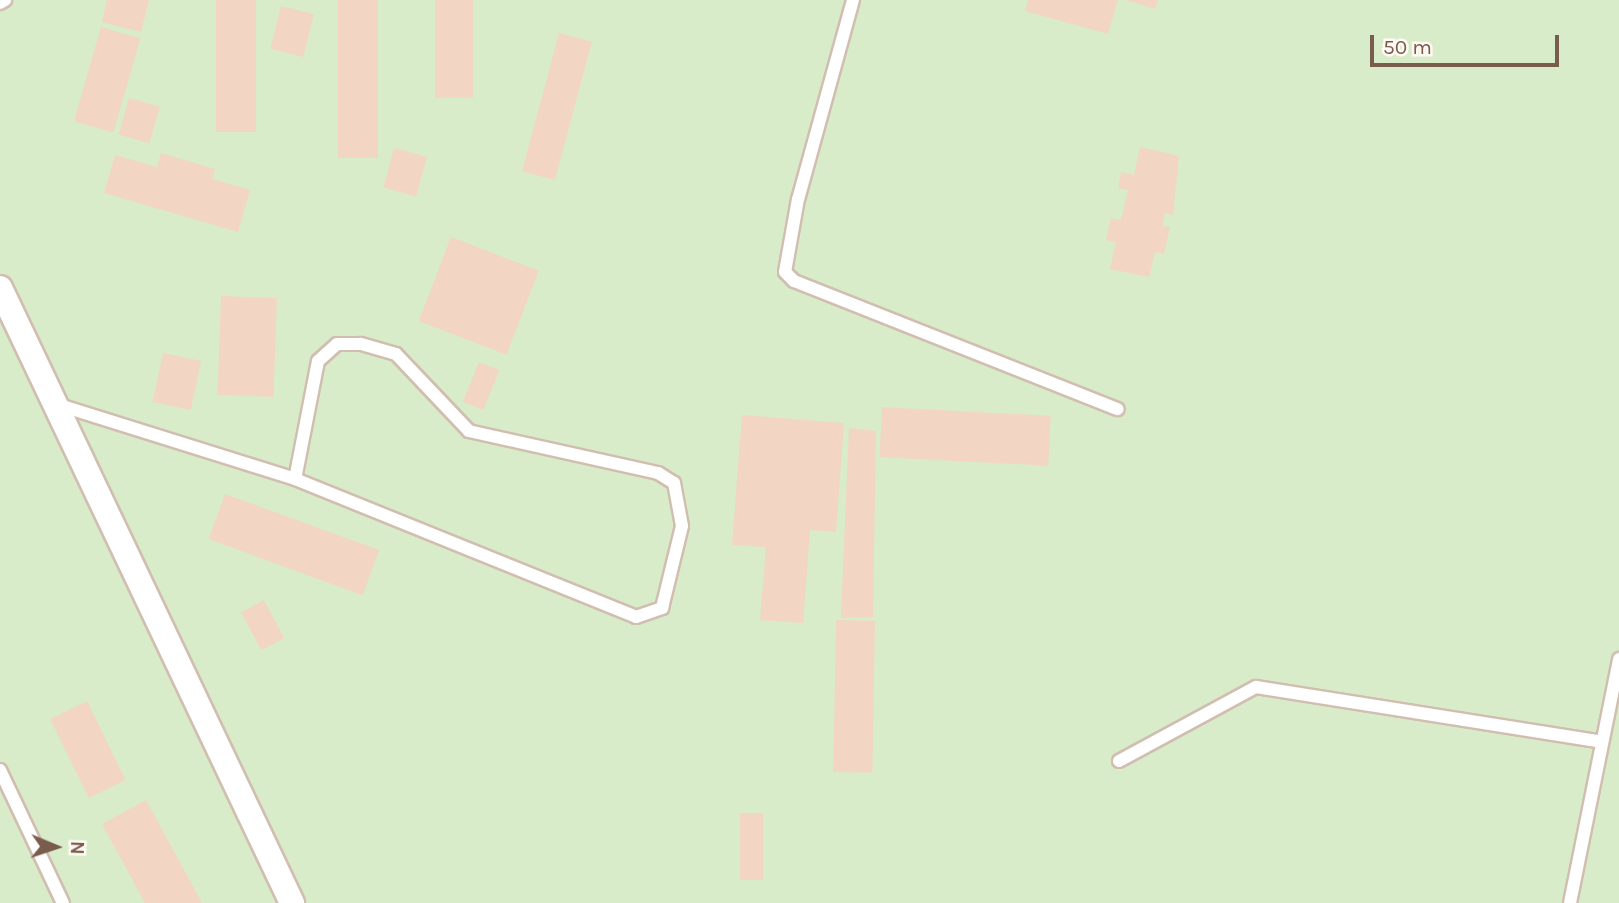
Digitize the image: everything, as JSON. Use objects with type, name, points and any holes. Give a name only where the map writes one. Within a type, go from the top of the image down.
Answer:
[{"type":"street","points":[[0,288],[49,402],[292,903]]},
{"type":"lane","points":[[0,3],[5,0]]},
{"type":"lane","points":[[853,0],[792,222],[785,272],[794,281],[1118,409]]},
{"type":"lane","points":[[49,402],[295,479],[636,617],[662,608],[682,526],[674,483],[659,473],[469,431],[396,354],[360,344],[337,344],[318,361],[295,479]]},
{"type":"lane","points":[[1570,903],[1619,659]]},
{"type":"lane","points":[[1119,761],[1256,687],[1602,742]]},
{"type":"lane","points":[[0,770],[63,903]]},
{"type":"green space","points":[[0,0],[1619,0],[1619,903],[0,903]]},
{"type":"building","points":[[107,0],[149,0],[141,32],[102,22]]},
{"type":"building","points":[[216,0],[256,0],[256,132],[216,132]]},
{"type":"building","points":[[338,0],[378,0],[378,158],[338,158]]},
{"type":"building","points":[[435,0],[473,0],[473,98],[435,98]]},
{"type":"building","points":[[1028,0],[1118,0],[1108,34],[1025,11]]},
{"type":"building","points":[[1126,0],[1158,0],[1155,9]]},
{"type":"building","points":[[281,6],[314,14],[303,57],[270,49]]},
{"type":"building","points":[[101,27],[140,38],[113,133],[74,121]]},
{"type":"building","points":[[559,33],[592,42],[555,180],[522,171]]},
{"type":"building","points":[[129,98],[160,107],[149,143],[119,135]]},
{"type":"building","points":[[1140,147],[1179,156],[1173,215],[1165,213],[1162,226],[1170,227],[1164,254],[1155,252],[1149,277],[1110,269],[1116,242],[1106,240],[1111,218],[1121,220],[1128,190],[1118,188],[1121,172],[1134,175]]},
{"type":"building","points":[[394,148],[427,157],[416,196],[383,188]]},
{"type":"building","points":[[161,153],[215,169],[212,179],[250,190],[238,232],[104,193],[115,155],[157,167]]},
{"type":"building","points":[[451,237],[539,271],[507,355],[419,321]]},
{"type":"building","points":[[221,296],[277,298],[274,397],[218,395]]},
{"type":"building","points":[[163,353],[201,361],[191,410],[153,402]]},
{"type":"building","points":[[479,362],[499,370],[483,410],[463,402]]},
{"type":"building","points":[[882,407],[1051,416],[1048,466],[879,457]]},
{"type":"building","points":[[742,415],[844,423],[836,532],[810,530],[803,623],[760,620],[766,547],[732,545]]},
{"type":"building","points":[[849,428],[876,431],[873,617],[841,618]]},
{"type":"building","points":[[225,494],[379,550],[363,595],[209,539]]},
{"type":"building","points":[[264,600],[284,638],[261,650],[241,612]]},
{"type":"building","points":[[836,620],[875,621],[872,773],[833,772]]},
{"type":"building","points":[[87,701],[126,780],[89,798],[50,719]]},
{"type":"building","points":[[146,800],[202,903],[145,903],[102,824]]},
{"type":"building","points":[[740,813],[763,813],[763,880],[740,880]]}]
